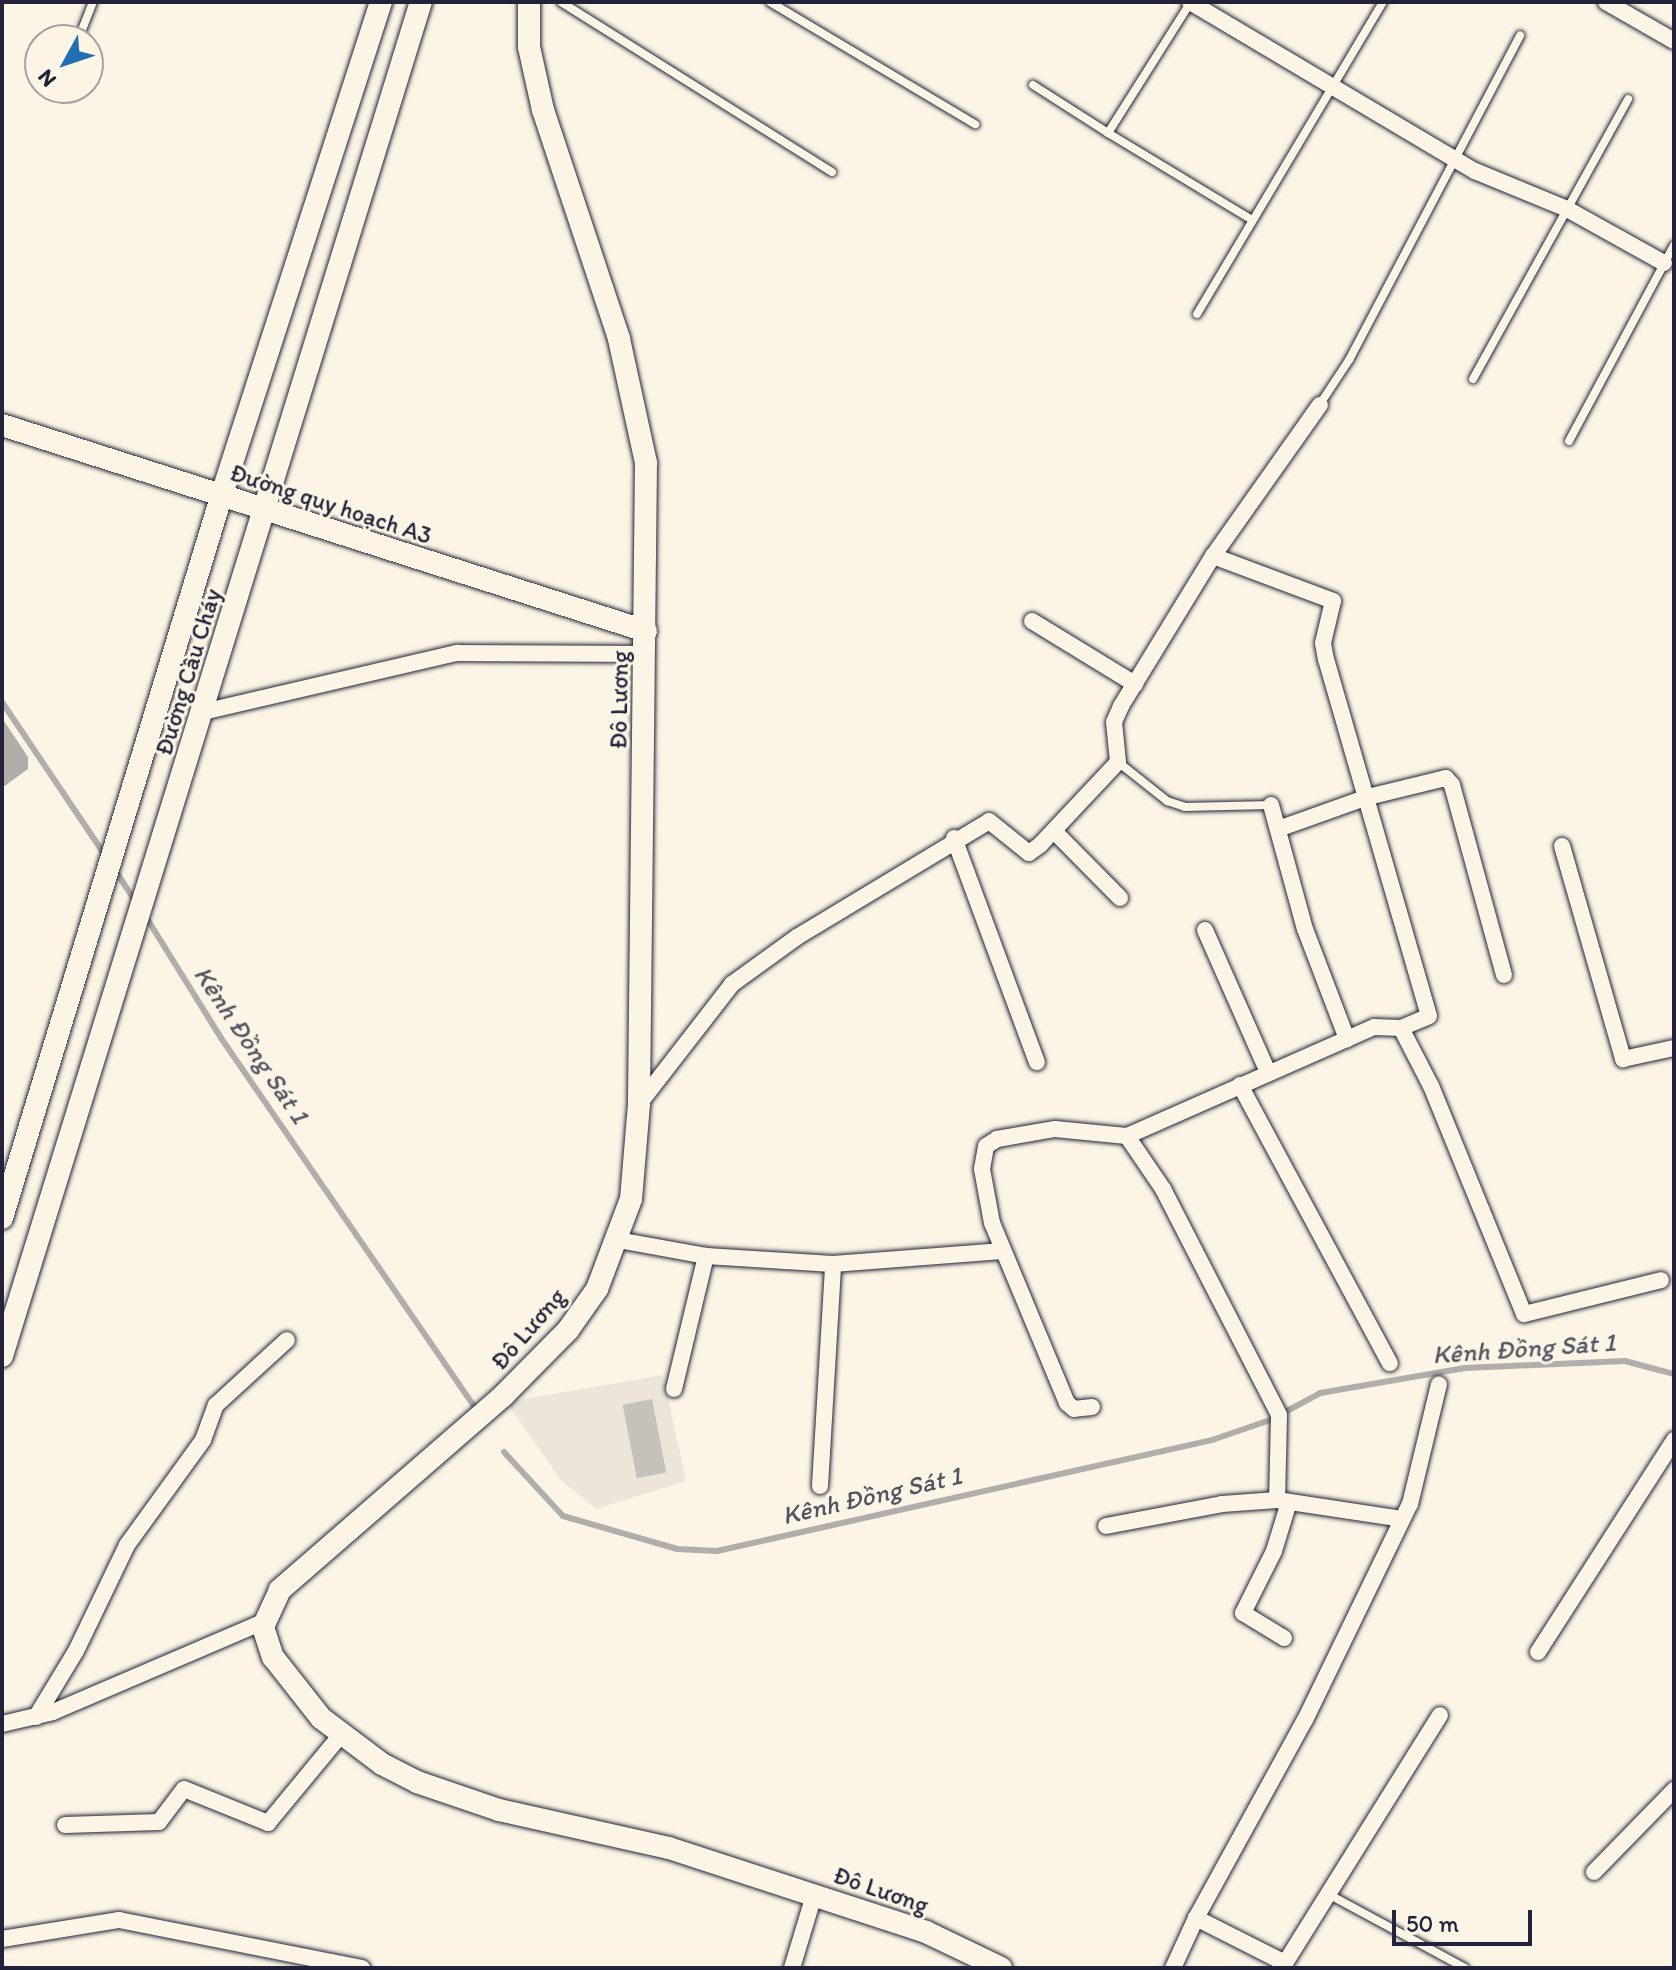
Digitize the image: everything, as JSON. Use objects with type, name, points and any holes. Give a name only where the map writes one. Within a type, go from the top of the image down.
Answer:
[{"type":"main road","name":"Đường Cầu Cháy","points":[[2,1218],[221,497],[381,2]]},
{"type":"main road","name":"Đường Cầu Cháy","points":[[2,1356],[421,2]]},
{"type":"main road","name":"Đô Lương","points":[[529,2],[529,47],[543,110],[619,339],[640,420],[646,463],[639,1104],[631,1199],[597,1289],[548,1352],[280,1590],[265,1621],[273,1657],[340,1736],[417,1782],[499,1810],[669,1848],[926,1932],[1001,1968]]},
{"type":"main road","name":"Đường quy hoạch A3","points":[[2,425],[264,509],[645,642]]},
{"type":"street","points":[[1606,2],[1674,41]]},
{"type":"street","points":[[1189,4],[1457,157],[1475,171],[1567,209],[1664,263]]},
{"type":"street","points":[[639,1104],[746,971],[954,838],[989,821],[1029,853],[1054,831],[1118,762],[1114,722],[1135,684],[1213,556],[1320,405]]},
{"type":"street","points":[[1092,1407],[1074,1409],[1067,1403],[1003,1251],[984,1193],[986,1146],[997,1139],[1055,1129],[1127,1136],[1374,1027],[1401,1028],[1425,1020],[1428,1003],[1326,660],[1323,643],[1331,598],[1213,556]]},
{"type":"street","points":[[1032,621],[1135,684]]},
{"type":"street","points":[[203,712],[457,653],[645,642]]},
{"type":"street","points":[[1278,829],[1368,797],[1438,778],[1450,781],[1504,975]]},
{"type":"street","points":[[1271,805],[1305,929],[1347,1039]]},
{"type":"street","points":[[1054,831],[1120,898]]},
{"type":"street","points":[[954,838],[1037,1062]]},
{"type":"street","points":[[1562,846],[1623,1059],[1674,1048]]},
{"type":"street","points":[[1205,930],[1268,1072]]},
{"type":"street","points":[[1401,1028],[1431,1086],[1524,1314],[1661,1280]]},
{"type":"street","points":[[1240,1085],[1390,1363]]},
{"type":"street","points":[[1127,1136],[1163,1189],[1279,1415],[1283,1501],[1274,1551],[1243,1613],[1284,1638]]},
{"type":"street","points":[[618,1240],[706,1256],[833,1264],[1003,1251]]},
{"type":"street","points":[[674,1389],[706,1256]]},
{"type":"street","points":[[820,1486],[833,1264]]},
{"type":"street","points":[[36,1717],[76,1651],[127,1545],[203,1440],[216,1405],[287,1340]]},
{"type":"street","points":[[1173,1968],[1196,1918],[1305,1720],[1402,1519],[1439,1384]]},
{"type":"street","points":[[1538,1652],[1674,1440]]},
{"type":"street","points":[[1106,1526],[1222,1504],[1283,1501],[1402,1519]]},
{"type":"street","points":[[2,1724],[36,1717],[265,1621]]},
{"type":"street","points":[[1196,1918],[1284,1966],[1440,1715]]},
{"type":"street","points":[[65,1825],[159,1822],[184,1789],[268,1823],[340,1736]]},
{"type":"street","points":[[1594,1872],[1674,1790]]},
{"type":"street","points":[[792,1968],[814,1895]]},
{"type":"street","points":[[2,1939],[119,1920],[362,1968]]},
{"type":"lane","points":[[84,24],[93,2]]},
{"type":"lane","points":[[561,2],[832,172]]},
{"type":"lane","points":[[770,2],[975,124]]},
{"type":"lane","points":[[1197,314],[1383,2]]},
{"type":"lane","points":[[1108,133],[1189,4]]},
{"type":"lane","points":[[1320,405],[1457,157],[1520,35]]},
{"type":"lane","points":[[1033,85],[1252,220]]},
{"type":"lane","points":[[1473,379],[1628,99]]},
{"type":"lane","points":[[1569,441],[1674,245]]},
{"type":"lane","points":[[1118,762],[1167,801],[1185,807],[1271,805]]},
{"type":"lane","points":[[1330,1895],[1465,1968]]},
{"type":"shaded area","points":[[2,718],[28,757],[28,769],[2,788]]},
{"type":"shaded area","points":[[663,1375],[686,1481],[596,1509],[561,1480],[506,1402]]},
{"type":"building","points":[[652,1399],[666,1473],[637,1478],[623,1405]]},
{"type":"waterway","name":"Kênh Đồng Sát 1","points":[[2,702],[107,858]]},
{"type":"waterway","name":"Kênh Đồng Sát 1","points":[[115,870],[135,901]]},
{"type":"waterway","name":"Kênh Đồng Sát 1","points":[[146,917],[221,1038],[474,1406]]},
{"type":"waterway","name":"Kênh Đồng Sát 1","points":[[1285,1412],[1320,1393],[1465,1368],[1625,1361],[1674,1374]]},
{"type":"waterway","name":"Kênh Đồng Sát 1","points":[[504,1452],[563,1516],[677,1549],[717,1551],[1212,1440],[1273,1419]]}]
